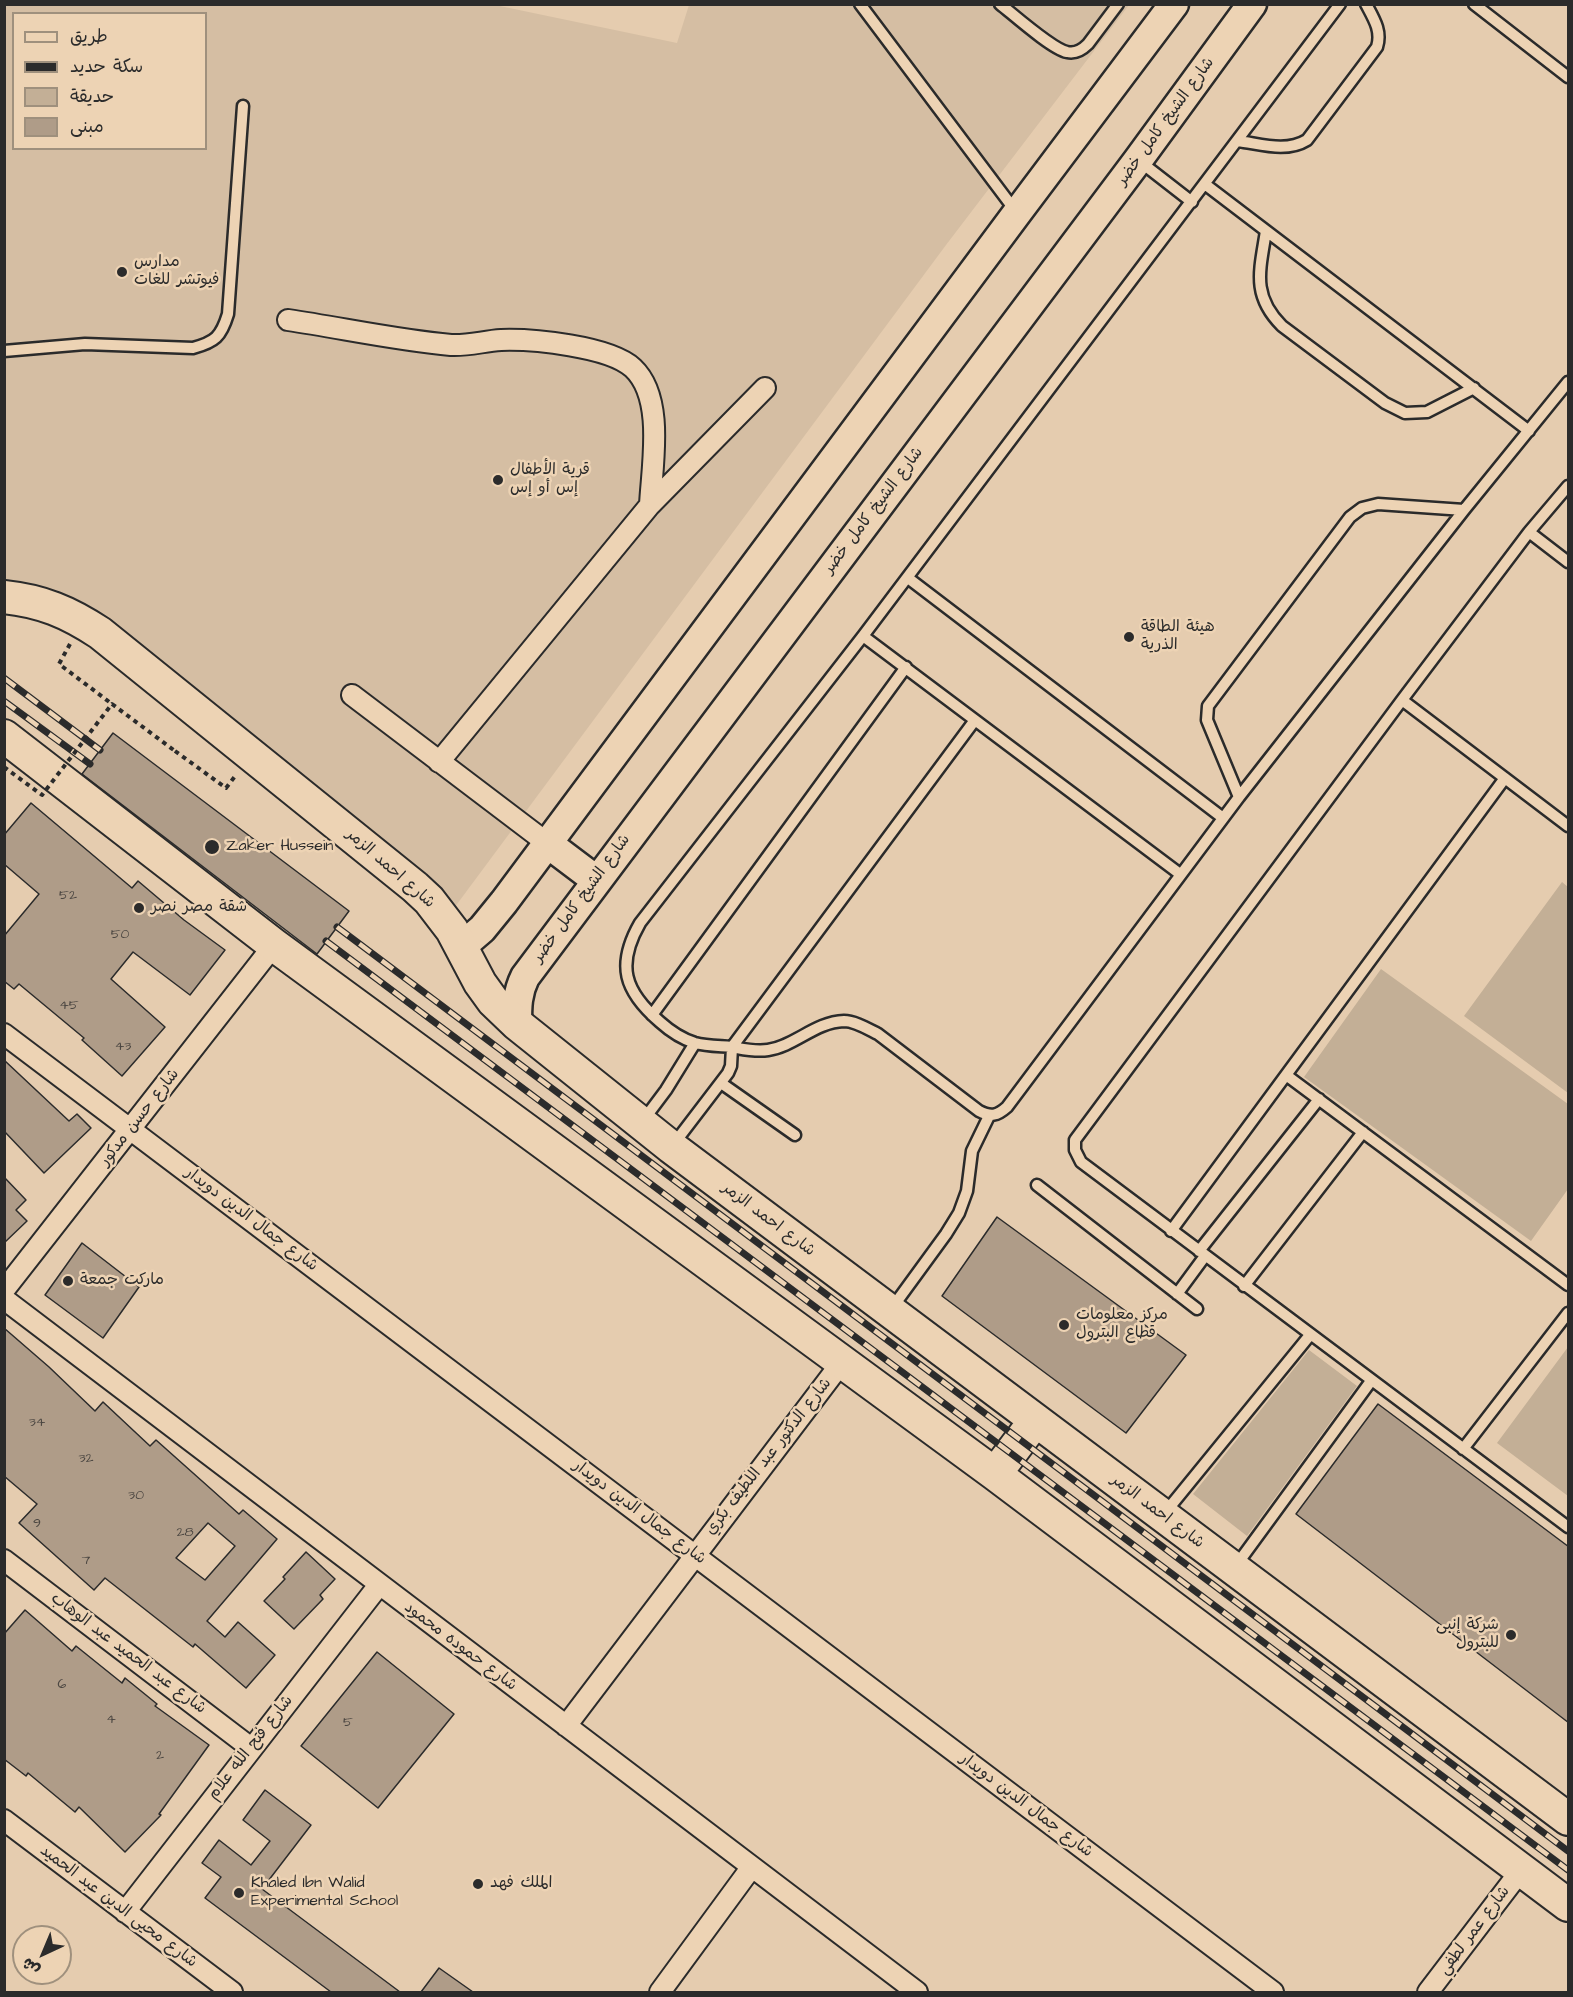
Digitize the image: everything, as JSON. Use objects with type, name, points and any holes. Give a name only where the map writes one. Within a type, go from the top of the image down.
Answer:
[{"type":"main road","points":[[461,946],[494,916],[1174,4]]},
{"type":"main road","name":"شارع الشيخ كامل خضر","points":[[517,1024],[517,999],[525,977],[1138,160],[1252,4]]},
{"type":"main road","name":"شارع احمد الزمر","points":[[4,597],[29,599],[47,604],[83,622],[99,633],[415,887],[441,914],[487,992],[517,1024],[671,1147],[1569,1819]]},
{"type":"main road","points":[[4,736],[274,945],[995,1474],[1569,1905]]},
{"type":"main road","points":[[547,843],[596,880]]},
{"type":"main road","points":[[995,1474],[1035,1421]]},
{"type":"street","points":[[288,320],[451,345],[503,340],[519,341],[586,348],[614,356],[633,369],[645,385],[653,408],[650,505]]},
{"type":"street","points":[[439,762],[650,505],[765,388]]},
{"type":"street","points":[[352,695],[547,843]]},
{"type":"street","name":"شارع حسن مدكور","points":[[4,1290],[274,945]]},
{"type":"street","name":"شارع جمال الدين دويدار","points":[[4,1034],[1273,1992]]},
{"type":"street","name":"شارع حموده محمود","points":[[4,1299],[917,1992]]},
{"type":"street","name":"شارع الدكتور عبد اللطيف بكري","points":[[566,1726],[842,1362]]},
{"type":"street","name":"شارع عبد الحميد عبد الوهاب","points":[[4,1560],[251,1748]]},
{"type":"street","name":"شارع فتح الله علام","points":[[126,1912],[378,1585]]},
{"type":"street","name":"شارع محيى الدين عبد الحميد","points":[[4,1820],[232,1992]]},
{"type":"street","points":[[660,1992],[751,1868]]},
{"type":"street","name":"شارع عمر لطفي","points":[[1428,1992],[1522,1869]]},
{"type":"lane","points":[[860,4],[1017,213]]},
{"type":"lane","points":[[1003,6],[1057,48],[1070,53],[1088,45],[1118,4]]},
{"type":"lane","points":[[1340,4],[908,578],[640,922],[630,941],[626,961],[628,982],[638,1000],[652,1015],[680,1037],[696,1043],[732,1047],[769,1050],[827,1024],[846,1021],[878,1034],[979,1111],[989,1116],[999,1115],[1239,797],[1464,510],[1569,382]]},
{"type":"lane","points":[[1239,141],[1289,147],[1306,140],[1377,47],[1380,39],[1379,30],[1366,4]]},
{"type":"lane","points":[[1474,4],[1569,77]]},
{"type":"lane","points":[[4,351],[85,344],[193,348],[210,343],[223,331],[228,314],[243,106]]},
{"type":"lane","points":[[1138,160],[1192,202]]},
{"type":"lane","points":[[1206,185],[1529,431]]},
{"type":"lane","points":[[1266,231],[1259,287],[1263,302],[1282,326],[1394,410],[1405,413],[1427,412],[1474,388]]},
{"type":"lane","points":[[1569,486],[1529,532],[1402,700],[1075,1140],[1075,1150],[1081,1162],[1569,1527]]},
{"type":"lane","points":[[1239,797],[1207,720],[1208,706],[1350,517],[1362,508],[1378,504],[1464,510]]},
{"type":"lane","points":[[1529,532],[1569,562]]},
{"type":"lane","points":[[908,578],[1223,818]]},
{"type":"lane","points":[[863,636],[1180,874]]},
{"type":"lane","points":[[652,1015],[906,667]]},
{"type":"lane","points":[[1402,700],[1569,826]]},
{"type":"lane","points":[[671,1147],[721,1083],[731,1066],[732,1047],[975,720]]},
{"type":"lane","points":[[1171,1231],[1505,778]]},
{"type":"lane","points":[[641,1124],[696,1043]]},
{"type":"lane","points":[[1286,1075],[1569,1286]]},
{"type":"lane","points":[[721,1083],[795,1135]]},
{"type":"lane","points":[[1177,1294],[1202,1254],[1319,1099]]},
{"type":"lane","points":[[890,1312],[959,1213],[967,1191],[972,1151],[989,1116]]},
{"type":"lane","points":[[1244,1286],[1363,1132]]},
{"type":"lane","points":[[1037,1185],[1197,1309]]},
{"type":"lane","points":[[1463,1449],[1569,1313]]},
{"type":"lane","points":[[1163,1516],[1310,1335]]},
{"type":"lane","points":[[1234,1569],[1371,1381]]},
{"type":"path","points":[[59,664],[226,788]]},
{"type":"path","points":[[4,767],[42,795],[112,704]]},
{"type":"shaded area","name":"قرية الأطفال إس أو إس","points":[[5,5],[495,5],[677,43],[689,5],[1129,5],[946,245],[443,923],[149,687],[5,582]]},
{"type":"green space","points":[[1562,882],[1568,887],[1568,1093],[1464,1016]]},
{"type":"green space","points":[[1381,969],[1568,1104],[1568,1189],[1531,1241],[1304,1077]]},
{"type":"green space","points":[[1568,1347],[1568,1496],[1497,1443]]},
{"type":"green space","points":[[1309,1350],[1357,1386],[1247,1536],[1193,1494]]},
{"type":"building","name":"Zaker Hussein","points":[[113,733],[349,911],[317,954],[82,774]]},
{"type":"building","points":[[31,803],[132,888],[138,881],[184,920],[225,950],[190,995],[133,952],[111,979],[165,1027],[122,1076],[82,1040],[84,1038],[19,984],[14,989],[4,981],[4,936],[39,894],[4,864],[4,835]]},
{"type":"building","points":[[4,1060],[69,1121],[77,1114],[91,1128],[44,1173],[4,1131]]},
{"type":"building","points":[[4,1177],[26,1200],[16,1210],[27,1221],[4,1243]]},
{"type":"building","name":"مركز معلومات قطاع البترول","points":[[997,1217],[1186,1355],[1126,1433],[942,1296]]},
{"type":"building","points":[[82,1243],[139,1287],[103,1338],[45,1295]]},
{"type":"building","points":[[4,1328],[95,1411],[103,1402],[150,1446],[156,1440],[239,1514],[243,1510],[277,1539],[207,1621],[225,1637],[238,1622],[275,1655],[246,1688],[195,1644],[193,1647],[105,1578],[94,1590],[19,1523],[37,1504],[4,1476]],"holes":[[[208,1523],[235,1546],[205,1580],[176,1558]]]},
{"type":"building","name":"شركة إنبى للبترول","points":[[1378,1404],[1569,1547],[1569,1723],[1296,1514]]},
{"type":"building","points":[[306,1552],[335,1579],[320,1595],[323,1599],[294,1629],[264,1601]]},
{"type":"building","points":[[25,1610],[72,1651],[76,1646],[122,1683],[125,1678],[157,1704],[155,1706],[209,1745],[159,1814],[161,1815],[125,1852],[79,1807],[75,1812],[28,1773],[26,1776],[4,1759],[4,1634]]},
{"type":"building","points":[[377,1652],[454,1714],[378,1808],[301,1746]]},
{"type":"building","name":"Khaled Ibn Walid Experimental School","points":[[265,1790],[311,1825],[262,1889],[400,1992],[331,1992],[205,1898],[221,1877],[202,1863],[219,1840],[251,1865],[270,1841],[243,1820]]},
{"type":"building","points":[[439,1968],[473,1992],[421,1992]]},
{"type":"railway","points":[[4,678],[100,750]]},
{"type":"railway","points":[[4,701],[90,764]]},
{"type":"railway","points":[[337,927],[1568,1851]]},
{"type":"railway","points":[[326,941],[1568,1870]]},
{"type":"place","name":"مدارس فيوتشر للغات","points":[[122,272]]},
{"type":"place","name":"قرية الأطفال إس أو إس","points":[[498,480]]},
{"type":"place","name":"هيئة الطاقة الذرية","points":[[1129,637]]},
{"type":"place","name":"Zaker Hussein","points":[[212,847]]},
{"type":"place","name":"شقة مصر نصر","points":[[139,908]]},
{"type":"place","name":"ماركت جمعة","points":[[68,1281]]},
{"type":"place","name":"مركز معلومات قطاع البترول","points":[[1064,1325]]},
{"type":"place","name":"شركة إنبى للبترول","points":[[1511,1635]]},
{"type":"place","name":"الملك فهد","points":[[478,1884]]},
{"type":"place","name":"Khaled Ibn Walid Experimental School","points":[[239,1893]]}]
